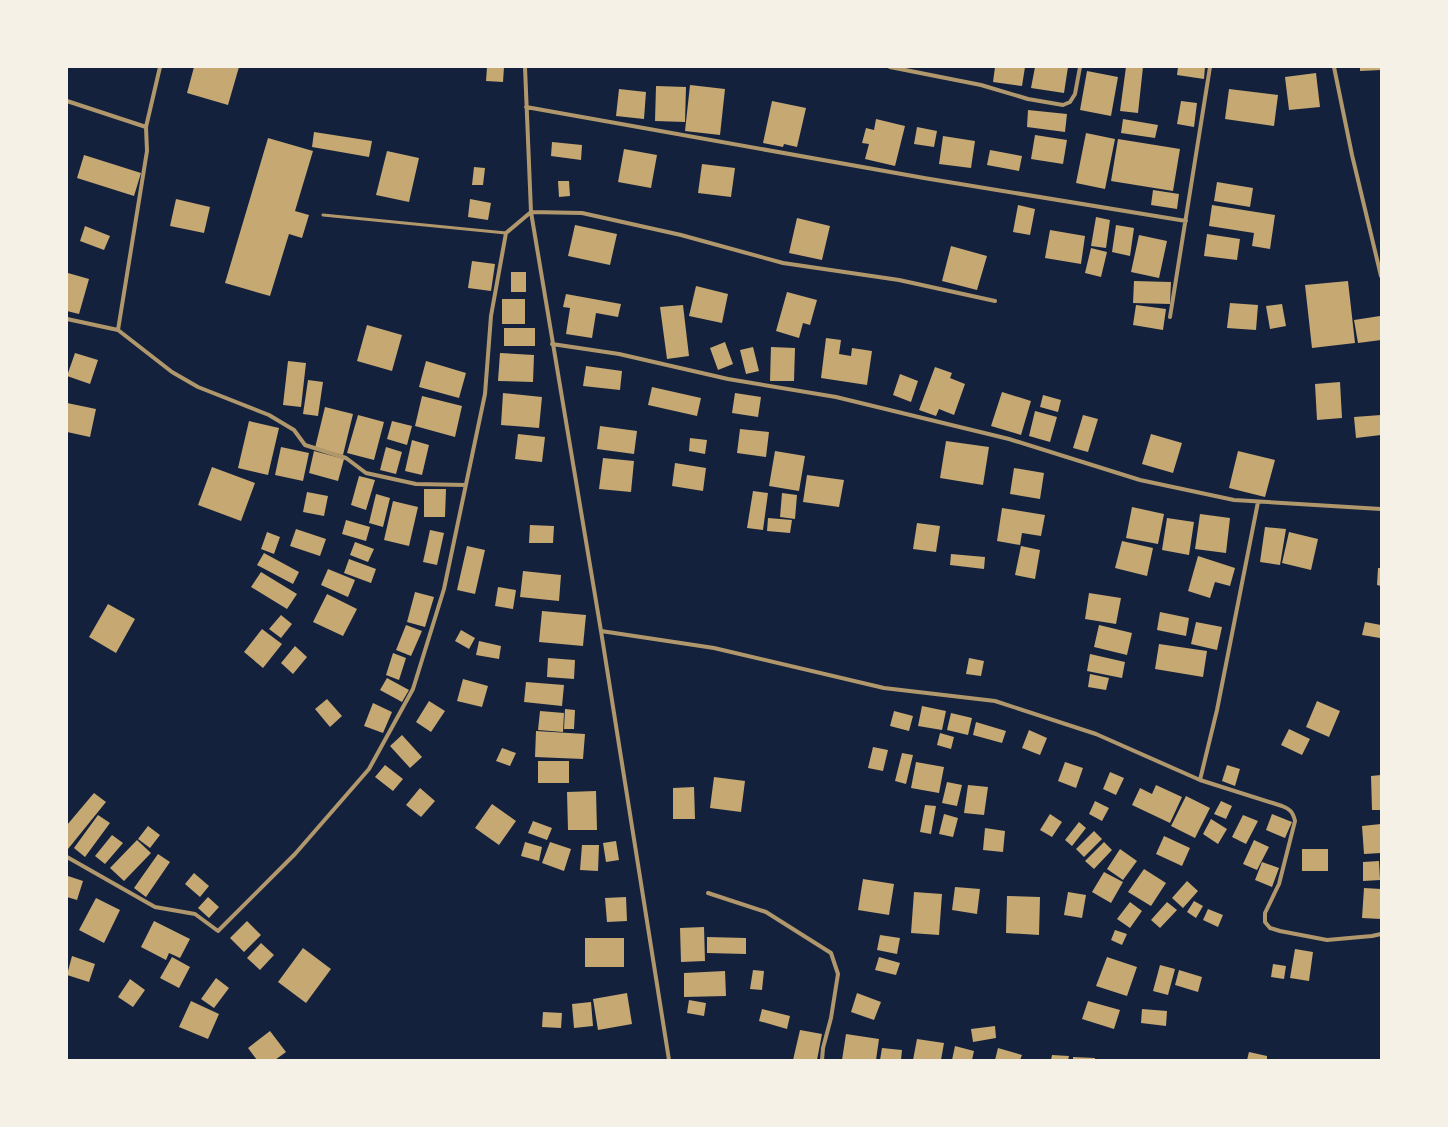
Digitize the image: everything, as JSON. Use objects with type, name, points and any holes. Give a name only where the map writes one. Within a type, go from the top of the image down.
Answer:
[{"type":"street","points":[[118,330],[147,151],[146,127],[160,67]]},
{"type":"street","points":[[525,67],[531,212],[601,631],[669,1060]]},
{"type":"street","points":[[890,67],[980,85],[1028,99],[1063,105],[1070,102],[1075,94],[1080,67]]},
{"type":"street","points":[[1170,317],[1210,67]]},
{"type":"street","points":[[1334,67],[1352,155],[1381,276]]},
{"type":"street","points":[[67,101],[146,127]]},
{"type":"street","points":[[526,107],[917,176],[1186,221]]},
{"type":"street","points":[[67,857],[155,907],[195,914],[218,931],[295,854],[369,769],[413,689],[444,589],[485,394],[491,316],[506,233],[531,212],[582,213],[681,235],[783,262],[899,280],[995,301]]},
{"type":"street","points":[[67,319],[118,330],[172,372],[198,387],[269,415],[294,430],[305,444],[346,458],[366,473],[416,484],[466,485]]},
{"type":"street","points":[[552,344],[619,354],[728,379],[836,397],[1009,439],[1140,480],[1234,500],[1381,509]]},
{"type":"street","points":[[1200,780],[1217,710],[1258,502]]},
{"type":"street","points":[[601,631],[714,648],[884,688],[995,701],[1096,734],[1200,780],[1290,809],[1294,814],[1295,820],[1279,884],[1265,913],[1265,922],[1270,928],[1327,940],[1381,934]]},
{"type":"street","points":[[708,893],[766,912],[831,953],[838,974],[831,1018],[823,1048],[822,1060]]},
{"type":"lane","points":[[323,215],[506,233]]},
{"type":"building","points":[[194,67],[239,67],[228,105],[187,93]]},
{"type":"building","points":[[487,67],[504,67],[503,82],[486,81]]},
{"type":"building","points":[[995,67],[1025,67],[1022,86],[993,82]]},
{"type":"building","points":[[1035,67],[1068,67],[1064,93],[1031,88]]},
{"type":"building","points":[[1126,67],[1143,67],[1138,113],[1120,111]]},
{"type":"building","points":[[1178,67],[1205,67],[1204,79],[1177,75]]},
{"type":"building","points":[[1360,67],[1381,67],[1381,70],[1360,71]]},
{"type":"building","points":[[1087,71],[1118,77],[1111,116],[1080,110]]},
{"type":"building","points":[[1316,73],[1320,107],[1289,110],[1285,77]]},
{"type":"building","points":[[690,85],[725,89],[720,135],[685,131]]},
{"type":"building","points":[[656,86],[686,87],[685,122],[655,121]]},
{"type":"building","points":[[619,89],[646,92],[644,119],[616,116]]},
{"type":"building","points":[[1229,89],[1278,95],[1274,126],[1225,119]]},
{"type":"building","points":[[772,101],[806,108],[797,147],[784,144],[783,147],[763,143]]},
{"type":"building","points":[[1181,101],[1197,103],[1194,127],[1177,124]]},
{"type":"building","points":[[1028,110],[1067,114],[1065,132],[1027,127]]},
{"type":"building","points":[[876,119],[905,126],[895,166],[865,159],[869,144],[862,143],[866,128],[874,130]]},
{"type":"building","points":[[1123,119],[1158,125],[1155,138],[1121,133]]},
{"type":"building","points":[[917,127],[937,131],[934,147],[914,144]]},
{"type":"building","points":[[314,132],[372,141],[369,157],[312,147]]},
{"type":"building","points":[[1086,133],[1115,139],[1105,189],[1076,183]]},
{"type":"building","points":[[1035,135],[1067,140],[1063,164],[1031,159]]},
{"type":"building","points":[[943,136],[975,141],[971,168],[939,164]]},
{"type":"building","points":[[268,138],[313,151],[295,211],[309,215],[302,238],[289,234],[270,296],[225,283]]},
{"type":"building","points":[[1118,139],[1180,149],[1173,191],[1111,181]]},
{"type":"building","points":[[552,142],[582,145],[581,160],[551,156]]},
{"type":"building","points":[[624,149],[657,155],[651,188],[618,182]]},
{"type":"building","points":[[990,150],[1022,156],[1019,171],[987,165]]},
{"type":"building","points":[[387,151],[419,158],[409,202],[376,195]]},
{"type":"building","points":[[84,155],[141,173],[134,196],[77,178]]},
{"type":"building","points":[[702,164],[735,168],[731,197],[698,193]]},
{"type":"building","points":[[474,167],[485,168],[483,185],[472,185]]},
{"type":"building","points":[[558,181],[569,181],[570,196],[559,197]]},
{"type":"building","points":[[1217,182],[1253,188],[1250,207],[1214,201]]},
{"type":"building","points":[[1153,190],[1179,194],[1177,209],[1151,205]]},
{"type":"building","points":[[176,199],[210,207],[204,233],[170,226]]},
{"type":"building","points":[[470,199],[491,203],[488,220],[468,217]]},
{"type":"building","points":[[1018,205],[1035,209],[1030,235],[1013,232]]},
{"type":"building","points":[[1212,205],[1275,215],[1270,249],[1252,246],[1254,233],[1209,226]]},
{"type":"building","points":[[1096,217],[1110,220],[1106,248],[1091,246]]},
{"type":"building","points":[[797,218],[830,226],[822,260],[789,253]]},
{"type":"building","points":[[575,225],[617,234],[610,265],[568,256]]},
{"type":"building","points":[[1116,225],[1134,228],[1130,256],[1112,252]]},
{"type":"building","points":[[85,226],[110,236],[104,250],[80,241]]},
{"type":"building","points":[[1050,230],[1085,236],[1081,264],[1045,258]]},
{"type":"building","points":[[1207,234],[1240,239],[1237,260],[1204,256]]},
{"type":"building","points":[[1139,235],[1167,241],[1159,278],[1131,272]]},
{"type":"building","points":[[951,246],[987,256],[977,290],[942,281]]},
{"type":"building","points":[[1091,248],[1107,252],[1101,277],[1085,273]]},
{"type":"building","points":[[472,261],[495,264],[491,291],[468,288]]},
{"type":"building","points":[[511,272],[526,272],[526,292],[511,292]]},
{"type":"building","points":[[68,273],[89,279],[79,314],[67,311]]},
{"type":"building","points":[[1134,281],[1171,282],[1170,304],[1133,303]]},
{"type":"building","points":[[1348,281],[1355,343],[1312,348],[1305,285]]},
{"type":"building","points":[[696,286],[728,294],[722,323],[689,316]]},
{"type":"building","points":[[787,292],[817,300],[810,325],[803,323],[799,338],[776,331]]},
{"type":"building","points":[[566,294],[621,304],[618,317],[596,313],[592,338],[566,334],[570,308],[563,307]]},
{"type":"building","points":[[502,299],[525,299],[525,324],[502,324]]},
{"type":"building","points":[[1230,303],[1258,305],[1256,330],[1227,328]]},
{"type":"building","points":[[1282,304],[1286,326],[1270,329],[1266,306]]},
{"type":"building","points":[[683,305],[689,356],[667,359],[660,307]]},
{"type":"building","points":[[1136,305],[1166,309],[1163,330],[1133,325]]},
{"type":"building","points":[[1380,316],[1381,340],[1358,343],[1354,320]]},
{"type":"building","points":[[367,325],[402,335],[392,371],[357,361]]},
{"type":"building","points":[[504,328],[535,328],[535,346],[504,346]]},
{"type":"building","points":[[826,338],[841,340],[839,354],[851,356],[852,348],[872,351],[867,385],[821,378]]},
{"type":"building","points":[[725,342],[733,364],[718,370],[710,348]]},
{"type":"building","points":[[753,347],[759,371],[746,374],[740,350]]},
{"type":"building","points":[[771,347],[795,348],[794,381],[770,381]]},
{"type":"building","points":[[75,353],[98,360],[90,384],[67,376]]},
{"type":"building","points":[[500,353],[534,355],[533,382],[498,381]]},
{"type":"building","points":[[288,361],[306,363],[301,407],[283,405]]},
{"type":"building","points":[[426,361],[466,373],[459,398],[419,387]]},
{"type":"building","points":[[586,366],[622,371],[620,390],[583,386]]},
{"type":"building","points":[[935,367],[952,373],[950,378],[965,384],[954,415],[939,409],[936,416],[919,410]]},
{"type":"building","points":[[900,374],[918,381],[911,402],[893,395]]},
{"type":"building","points":[[308,380],[323,382],[318,416],[303,414]]},
{"type":"building","points":[[1340,382],[1342,418],[1317,420],[1315,384]]},
{"type":"building","points":[[652,387],[701,398],[697,416],[648,405]]},
{"type":"building","points":[[1002,392],[1031,401],[1021,435],[991,426]]},
{"type":"building","points":[[503,393],[542,397],[539,428],[501,425]]},
{"type":"building","points":[[735,393],[761,397],[758,417],[732,413]]},
{"type":"building","points":[[1043,395],[1061,400],[1058,412],[1040,407]]},
{"type":"building","points":[[422,396],[462,406],[455,437],[415,426]]},
{"type":"building","points":[[67,403],[96,409],[90,437],[67,432]]},
{"type":"building","points":[[325,407],[353,414],[343,455],[315,448]]},
{"type":"building","points":[[1035,411],[1057,417],[1050,442],[1029,436]]},
{"type":"building","points":[[358,415],[384,422],[374,460],[347,453]]},
{"type":"building","points":[[1083,415],[1098,419],[1088,452],[1073,448]]},
{"type":"building","points":[[1381,415],[1381,435],[1356,438],[1354,417]]},
{"type":"building","points":[[249,421],[279,428],[268,475],[238,468]]},
{"type":"building","points":[[392,421],[412,426],[407,445],[387,439]]},
{"type":"building","points":[[600,426],[637,431],[634,454],[597,449]]},
{"type":"building","points":[[740,429],[769,432],[766,457],[737,453]]},
{"type":"building","points":[[518,434],[545,437],[542,462],[515,459]]},
{"type":"building","points":[[1151,434],[1182,443],[1173,473],[1142,464]]},
{"type":"building","points":[[690,438],[707,440],[705,454],[689,451]]},
{"type":"building","points":[[412,440],[429,445],[422,475],[405,471]]},
{"type":"building","points":[[946,441],[989,447],[983,485],[940,478]]},
{"type":"building","points":[[281,447],[309,453],[303,481],[275,475]]},
{"type":"building","points":[[386,447],[402,452],[396,474],[380,470]]},
{"type":"building","points":[[314,451],[344,459],[338,481],[309,473]]},
{"type":"building","points":[[775,451],[805,456],[799,491],[769,486]]},
{"type":"building","points":[[1238,451],[1275,460],[1265,497],[1229,488]]},
{"type":"building","points":[[603,458],[634,461],[631,492],[599,489]]},
{"type":"building","points":[[675,463],[706,468],[703,491],[672,486]]},
{"type":"building","points":[[212,467],[255,483],[241,521],[198,505]]},
{"type":"building","points":[[1014,468],[1044,473],[1040,499],[1010,494]]},
{"type":"building","points":[[807,475],[844,480],[839,507],[803,502]]},
{"type":"building","points":[[359,476],[375,480],[366,510],[351,505]]},
{"type":"building","points":[[424,489],[446,489],[445,517],[424,517]]},
{"type":"building","points":[[753,491],[768,493],[763,530],[747,528]]},
{"type":"building","points":[[307,492],[328,496],[324,516],[303,512]]},
{"type":"building","points":[[782,493],[797,495],[795,519],[780,517]]},
{"type":"building","points":[[376,494],[390,498],[383,527],[369,523]]},
{"type":"building","points":[[393,501],[418,507],[409,546],[384,540]]},
{"type":"building","points":[[1132,507],[1164,514],[1158,544],[1126,538]]},
{"type":"building","points":[[1002,508],[1045,515],[1041,536],[1022,533],[1020,545],[997,541]]},
{"type":"building","points":[[1200,514],[1230,518],[1226,553],[1195,549]]},
{"type":"building","points":[[768,518],[792,520],[790,533],[767,531]]},
{"type":"building","points":[[1167,518],[1194,522],[1189,555],[1162,550]]},
{"type":"building","points":[[346,520],[370,527],[366,541],[342,534]]},
{"type":"building","points":[[917,523],[940,526],[936,552],[913,549]]},
{"type":"building","points":[[530,525],[554,526],[553,543],[529,543]]},
{"type":"building","points":[[1265,527],[1286,529],[1280,565],[1260,562]]},
{"type":"building","points":[[296,529],[326,539],[320,556],[290,546]]},
{"type":"building","points":[[430,530],[444,533],[437,565],[423,562]]},
{"type":"building","points":[[267,532],[280,537],[274,554],[261,549]]},
{"type":"building","points":[[1289,532],[1318,539],[1311,570],[1282,563]]},
{"type":"building","points":[[1122,541],[1153,548],[1147,576],[1115,568]]},
{"type":"building","points":[[355,542],[374,549],[368,562],[350,555]]},
{"type":"building","points":[[467,546],[485,550],[475,594],[457,590]]},
{"type":"building","points":[[1021,546],[1040,550],[1035,579],[1015,575]]},
{"type":"building","points":[[264,553],[299,572],[293,584],[257,565]]},
{"type":"building","points":[[951,554],[985,557],[984,569],[950,565]]},
{"type":"building","points":[[1198,556],[1235,568],[1230,586],[1215,582],[1210,598],[1188,591]]},
{"type":"building","points":[[349,559],[376,569],[371,583],[344,573]]},
{"type":"building","points":[[1378,568],[1381,568],[1381,586],[1377,585]]},
{"type":"building","points":[[328,569],[355,580],[348,597],[321,585]]},
{"type":"building","points":[[523,571],[561,575],[559,601],[520,597]]},
{"type":"building","points":[[261,572],[297,594],[287,609],[251,587]]},
{"type":"building","points":[[498,587],[516,590],[513,609],[495,606]]},
{"type":"building","points":[[415,592],[434,597],[425,627],[407,622]]},
{"type":"building","points":[[1089,593],[1121,598],[1116,624],[1085,619]]},
{"type":"building","points":[[327,594],[357,609],[343,636],[313,622]]},
{"type":"building","points":[[108,604],[135,619],[116,653],[89,637]]},
{"type":"building","points":[[542,611],[586,615],[583,646],[539,642]]},
{"type":"building","points":[[1160,612],[1189,618],[1186,636],[1157,630]]},
{"type":"building","points":[[281,615],[292,624],[281,638],[269,629]]},
{"type":"building","points":[[1196,622],[1222,627],[1217,650],[1191,644]]},
{"type":"building","points":[[1365,622],[1381,625],[1380,638],[1362,635]]},
{"type":"building","points":[[406,625],[422,631],[411,656],[396,650]]},
{"type":"building","points":[[1099,625],[1132,633],[1127,655],[1094,647]]},
{"type":"building","points":[[262,629],[282,644],[263,668],[244,652]]},
{"type":"building","points":[[461,630],[475,638],[469,649],[455,641]]},
{"type":"building","points":[[479,641],[501,646],[499,659],[476,655]]},
{"type":"building","points":[[1159,644],[1207,651],[1203,677],[1155,669]]},
{"type":"building","points":[[295,646],[307,657],[293,674],[281,663]]},
{"type":"building","points":[[393,653],[406,658],[399,680],[386,675]]},
{"type":"building","points":[[1090,654],[1125,662],[1122,678],[1087,671]]},
{"type":"building","points":[[548,658],[575,660],[574,679],[547,677]]},
{"type":"building","points":[[969,658],[984,661],[981,676],[966,674]]},
{"type":"building","points":[[1090,674],[1109,678],[1106,690],[1088,687]]},
{"type":"building","points":[[387,678],[409,690],[402,702],[380,690]]},
{"type":"building","points":[[463,679],[488,686],[482,707],[457,701]]},
{"type":"building","points":[[526,682],[564,685],[562,706],[524,702]]},
{"type":"building","points":[[327,699],[342,716],[330,727],[315,709]]},
{"type":"building","points":[[429,701],[445,711],[431,732],[416,722]]},
{"type":"building","points":[[1317,701],[1340,711],[1329,737],[1306,727]]},
{"type":"building","points":[[373,703],[392,712],[383,733],[364,726]]},
{"type":"building","points":[[922,706],[946,711],[942,730],[918,726]]},
{"type":"building","points":[[565,709],[575,710],[574,729],[564,729]]},
{"type":"building","points":[[540,711],[564,713],[563,732],[538,730]]},
{"type":"building","points":[[894,711],[913,716],[909,731],[890,726]]},
{"type":"building","points":[[951,713],[972,718],[968,735],[947,730]]},
{"type":"building","points":[[976,722],[1006,731],[1002,743],[973,735]]},
{"type":"building","points":[[1289,729],[1310,739],[1302,755],[1281,745]]},
{"type":"building","points":[[1029,730],[1047,738],[1040,755],[1022,748]]},
{"type":"building","points":[[536,731],[585,734],[583,759],[535,757]]},
{"type":"building","points":[[940,733],[954,737],[951,749],[937,745]]},
{"type":"building","points":[[402,735],[422,757],[410,768],[390,746]]},
{"type":"building","points":[[873,747],[888,750],[883,771],[868,768]]},
{"type":"building","points":[[502,748],[516,753],[510,766],[496,761]]},
{"type":"building","points":[[902,753],[913,755],[906,784],[895,781]]},
{"type":"building","points":[[538,761],[569,761],[569,783],[538,783]]},
{"type":"building","points":[[916,762],[944,767],[939,793],[911,788]]},
{"type":"building","points":[[1065,762],[1083,768],[1076,788],[1058,781]]},
{"type":"building","points":[[385,765],[403,779],[393,791],[375,777]]},
{"type":"building","points":[[1227,765],[1240,769],[1235,786],[1222,781]]},
{"type":"building","points":[[1110,772],[1124,778],[1116,795],[1103,789]]},
{"type":"building","points":[[1381,775],[1381,810],[1372,810],[1371,776]]},
{"type":"building","points":[[714,777],[745,781],[741,812],[710,808]]},
{"type":"building","points":[[947,782],[962,785],[957,806],[942,803]]},
{"type":"building","points":[[968,785],[988,787],[984,815],[964,813]]},
{"type":"building","points":[[1156,785],[1182,797],[1170,823],[1132,805],[1140,788],[1152,794]]},
{"type":"building","points":[[694,787],[695,819],[673,819],[673,788]]},
{"type":"building","points":[[420,788],[435,801],[421,817],[406,805]]},
{"type":"building","points":[[596,791],[597,830],[568,830],[567,792]]},
{"type":"building","points":[[94,793],[106,802],[68,849],[67,825]]},
{"type":"building","points":[[1186,796],[1210,808],[1195,838],[1171,826]]},
{"type":"building","points":[[1095,801],[1109,808],[1102,821],[1089,814]]},
{"type":"building","points":[[1221,801],[1232,806],[1226,819],[1214,814]]},
{"type":"building","points":[[492,804],[516,821],[499,845],[475,828]]},
{"type":"building","points":[[925,805],[936,806],[931,834],[920,832]]},
{"type":"building","points":[[944,814],[958,818],[953,837],[939,834]]},
{"type":"building","points":[[1050,814],[1062,822],[1052,837],[1040,830]]},
{"type":"building","points":[[1272,814],[1292,822],[1285,838],[1266,830]]},
{"type":"building","points":[[98,815],[110,823],[85,857],[74,848]]},
{"type":"building","points":[[1243,815],[1258,821],[1246,844],[1232,837]]},
{"type":"building","points":[[1211,819],[1227,829],[1218,844],[1203,834]]},
{"type":"building","points":[[533,821],[552,828],[547,840],[528,833]]},
{"type":"building","points":[[1079,822],[1086,828],[1072,846],[1065,840]]},
{"type":"building","points":[[1381,824],[1381,853],[1364,854],[1362,826]]},
{"type":"building","points":[[148,826],[160,835],[150,848],[138,839]]},
{"type":"building","points":[[985,828],[1005,831],[1003,852],[983,850]]},
{"type":"building","points":[[1094,831],[1102,839],[1084,857],[1076,849]]},
{"type":"building","points":[[112,835],[123,843],[105,864],[95,856]]},
{"type":"building","points":[[1164,836],[1190,848],[1182,866],[1156,854]]},
{"type":"building","points":[[137,840],[151,853],[124,881],[110,868]]},
{"type":"building","points":[[1254,840],[1269,847],[1257,870],[1243,864]]},
{"type":"building","points":[[616,841],[619,860],[606,862],[603,843]]},
{"type":"building","points":[[525,842],[542,847],[539,861],[521,856]]},
{"type":"building","points":[[550,842],[571,849],[564,871],[542,863]]},
{"type":"building","points":[[1104,842],[1112,850],[1094,869],[1085,861]]},
{"type":"building","points":[[582,845],[599,845],[598,871],[580,870]]},
{"type":"building","points":[[1120,849],[1137,861],[1123,880],[1107,869]]},
{"type":"building","points":[[1302,849],[1328,849],[1328,871],[1302,871]]},
{"type":"building","points":[[158,854],[170,862],[146,897],[134,888]]},
{"type":"building","points":[[1379,861],[1380,880],[1363,881],[1363,862]]},
{"type":"building","points":[[1262,862],[1279,868],[1272,887],[1255,880]]},
{"type":"building","points":[[1144,869],[1166,883],[1151,906],[1128,892]]},
{"type":"building","points":[[1104,872],[1123,882],[1111,903],[1092,892]]},
{"type":"building","points":[[194,873],[209,886],[200,897],[185,884]]},
{"type":"building","points":[[68,876],[83,881],[77,900],[67,897]]},
{"type":"building","points":[[863,879],[894,884],[889,915],[858,910]]},
{"type":"building","points":[[1187,881],[1198,891],[1183,908],[1172,898]]},
{"type":"building","points":[[955,887],[980,889],[977,914],[952,910]]},
{"type":"building","points":[[1364,888],[1381,889],[1381,919],[1362,918]]},
{"type":"building","points":[[914,892],[942,894],[939,935],[911,933]]},
{"type":"building","points":[[1068,892],[1086,895],[1082,918],[1064,915]]},
{"type":"building","points":[[1007,896],[1040,897],[1039,935],[1006,933]]},
{"type":"building","points":[[208,897],[219,907],[209,918],[198,908]]},
{"type":"building","points":[[626,897],[627,921],[607,922],[605,898]]},
{"type":"building","points":[[96,898],[120,910],[104,943],[79,930]]},
{"type":"building","points":[[1194,901],[1203,906],[1196,918],[1187,912]]},
{"type":"building","points":[[1130,902],[1142,911],[1130,928],[1117,919]]},
{"type":"building","points":[[1167,902],[1177,910],[1160,928],[1151,920]]},
{"type":"building","points":[[1208,909],[1223,915],[1218,927],[1203,920]]},
{"type":"building","points":[[154,921],[190,939],[180,958],[169,953],[166,960],[141,947]]},
{"type":"building","points":[[247,921],[261,935],[244,952],[230,938]]},
{"type":"building","points":[[704,927],[705,961],[681,962],[680,928]]},
{"type":"building","points":[[1115,930],[1127,934],[1122,945],[1111,940]]},
{"type":"building","points":[[880,935],[900,938],[897,954],[877,950]]},
{"type":"building","points":[[707,937],[746,938],[746,954],[707,953]]},
{"type":"building","points":[[585,938],[624,938],[624,967],[585,967]]},
{"type":"building","points":[[261,943],[274,955],[260,970],[247,958]]},
{"type":"building","points":[[303,948],[331,969],[306,1003],[278,982]]},
{"type":"building","points":[[1295,949],[1313,952],[1309,981],[1290,978]]},
{"type":"building","points":[[72,956],[95,964],[89,982],[67,975]]},
{"type":"building","points":[[172,957],[190,967],[179,988],[160,978]]},
{"type":"building","points":[[879,957],[900,963],[896,975],[875,970]]},
{"type":"building","points":[[1107,957],[1137,967],[1127,996],[1096,986]]},
{"type":"building","points":[[1273,964],[1286,966],[1284,979],[1271,977]]},
{"type":"building","points":[[1160,965],[1175,969],[1168,995],[1153,991]]},
{"type":"building","points":[[753,970],[764,971],[762,990],[750,989]]},
{"type":"building","points":[[1179,970],[1202,977],[1198,992],[1175,985]]},
{"type":"building","points":[[725,971],[726,996],[684,997],[684,973]]},
{"type":"building","points":[[216,978],[229,988],[214,1008],[201,999]]},
{"type":"building","points":[[130,979],[145,990],[133,1007],[118,997]]},
{"type":"building","points":[[627,993],[632,1024],[598,1030],[593,999]]},
{"type":"building","points":[[857,993],[881,1002],[874,1020],[851,1012]]},
{"type":"building","points":[[689,1000],[706,1003],[704,1016],[687,1013]]},
{"type":"building","points":[[191,1001],[219,1014],[208,1039],[179,1027]]},
{"type":"building","points":[[1088,1001],[1120,1010],[1114,1029],[1082,1019]]},
{"type":"building","points":[[591,1002],[593,1026],[574,1028],[572,1004]]},
{"type":"building","points":[[762,1009],[790,1016],[787,1029],[759,1021]]},
{"type":"building","points":[[1142,1009],[1167,1011],[1166,1026],[1141,1023]]},
{"type":"building","points":[[543,1012],[562,1013],[561,1028],[542,1027]]},
{"type":"building","points":[[995,1026],[996,1038],[973,1042],[971,1029]]},
{"type":"building","points":[[800,1030],[822,1034],[817,1060],[793,1060]]},
{"type":"building","points":[[270,1031],[286,1052],[275,1060],[257,1060],[248,1048]]},
{"type":"building","points":[[846,1034],[879,1039],[876,1060],[842,1060]]},
{"type":"building","points":[[917,1039],[944,1043],[941,1060],[913,1060]]},
{"type":"building","points":[[955,1046],[974,1051],[972,1060],[952,1060]]},
{"type":"building","points":[[882,1048],[902,1050],[901,1060],[880,1060]]},
{"type":"building","points":[[998,1048],[1022,1055],[1020,1060],[995,1060]]},
{"type":"building","points":[[1249,1052],[1267,1056],[1267,1060],[1247,1060]]},
{"type":"building","points":[[1052,1055],[1069,1056],[1068,1060],[1051,1060]]},
{"type":"building","points":[[1073,1057],[1095,1058],[1095,1060],[1073,1060]]}]
